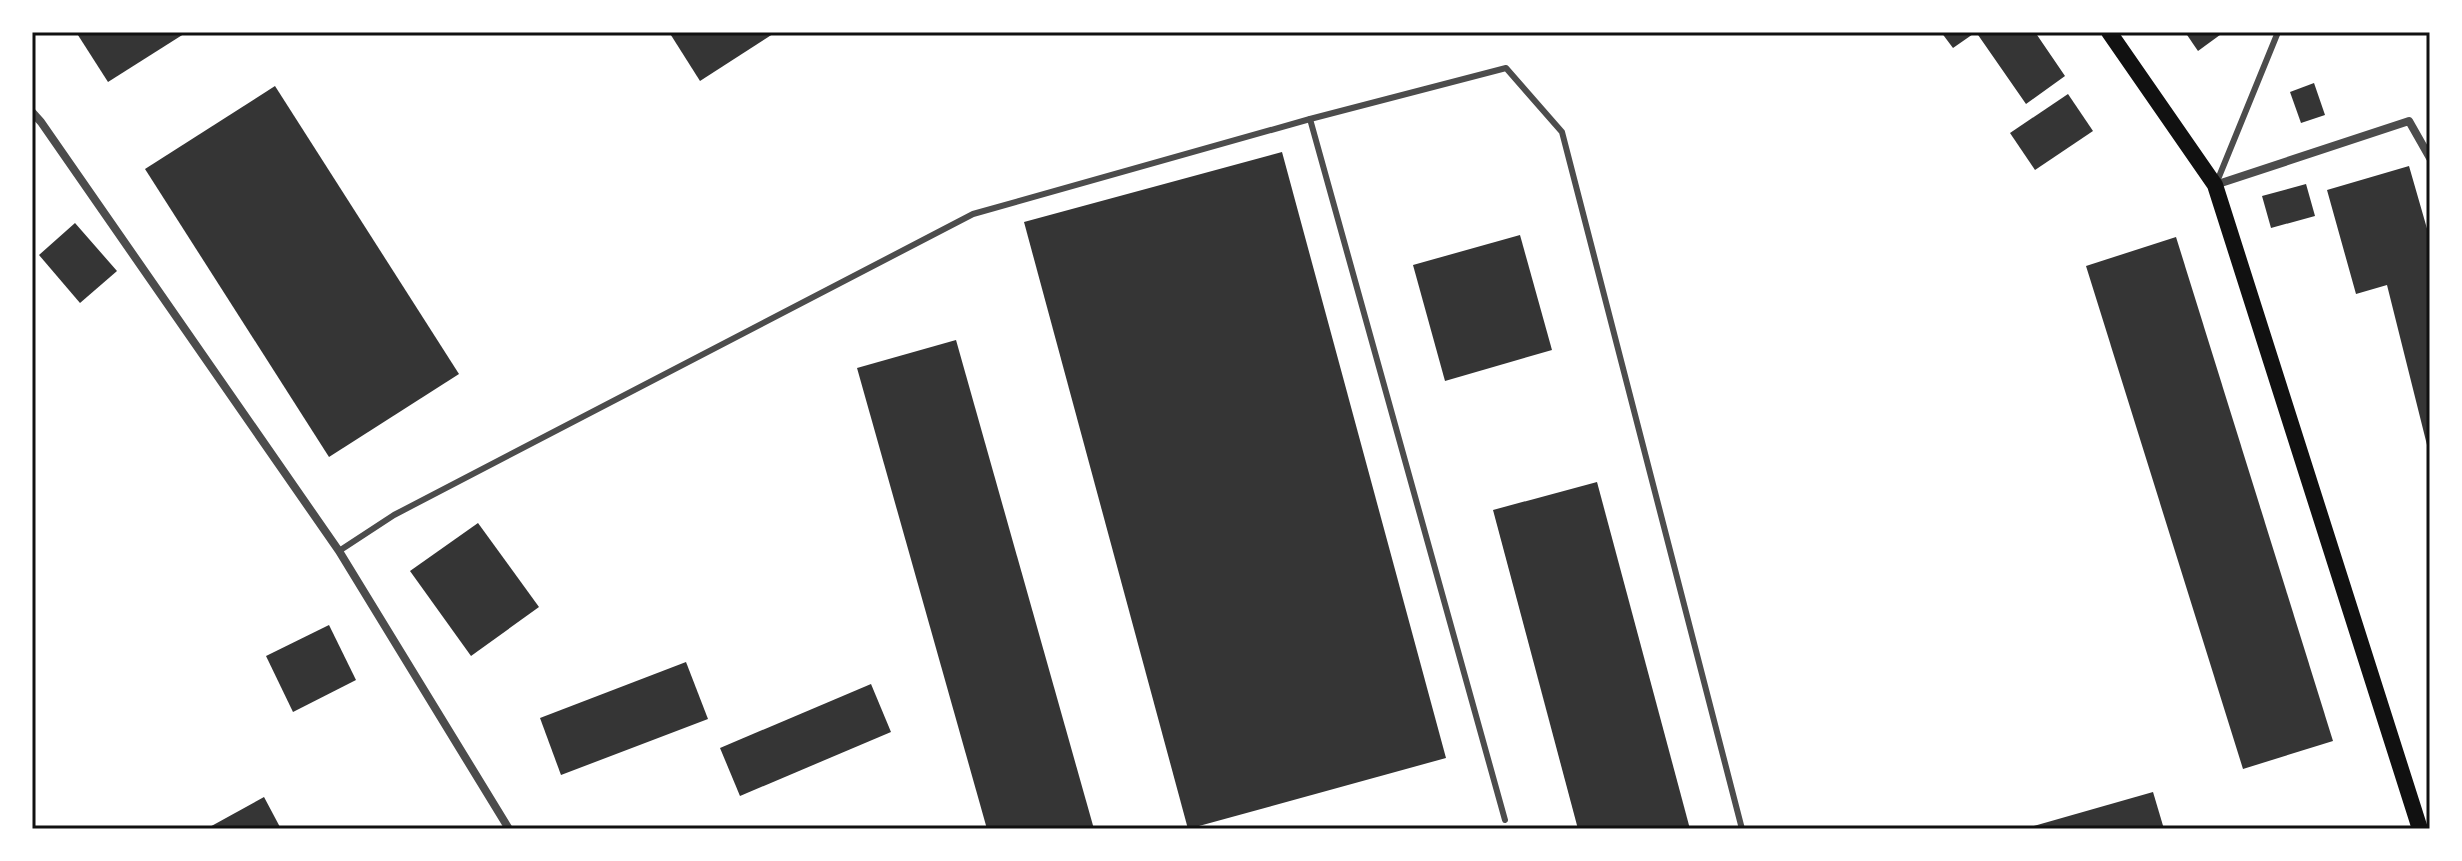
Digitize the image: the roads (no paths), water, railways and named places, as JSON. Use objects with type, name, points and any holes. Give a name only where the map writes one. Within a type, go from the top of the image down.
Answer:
[{"type":"main road","points":[[2109,32],[2215,185],[2420,829]]},
{"type":"street","points":[[32,112],[339,551],[509,829]]},
{"type":"street","points":[[2215,185],[2409,121],[2430,158]]},
{"type":"lane","points":[[2215,185],[2278,32]]},
{"type":"lane","points":[[339,551],[394,515],[973,214],[1310,119],[1506,68],[1562,132],[1742,829]]},
{"type":"lane","points":[[1310,119],[1505,820]]}]
